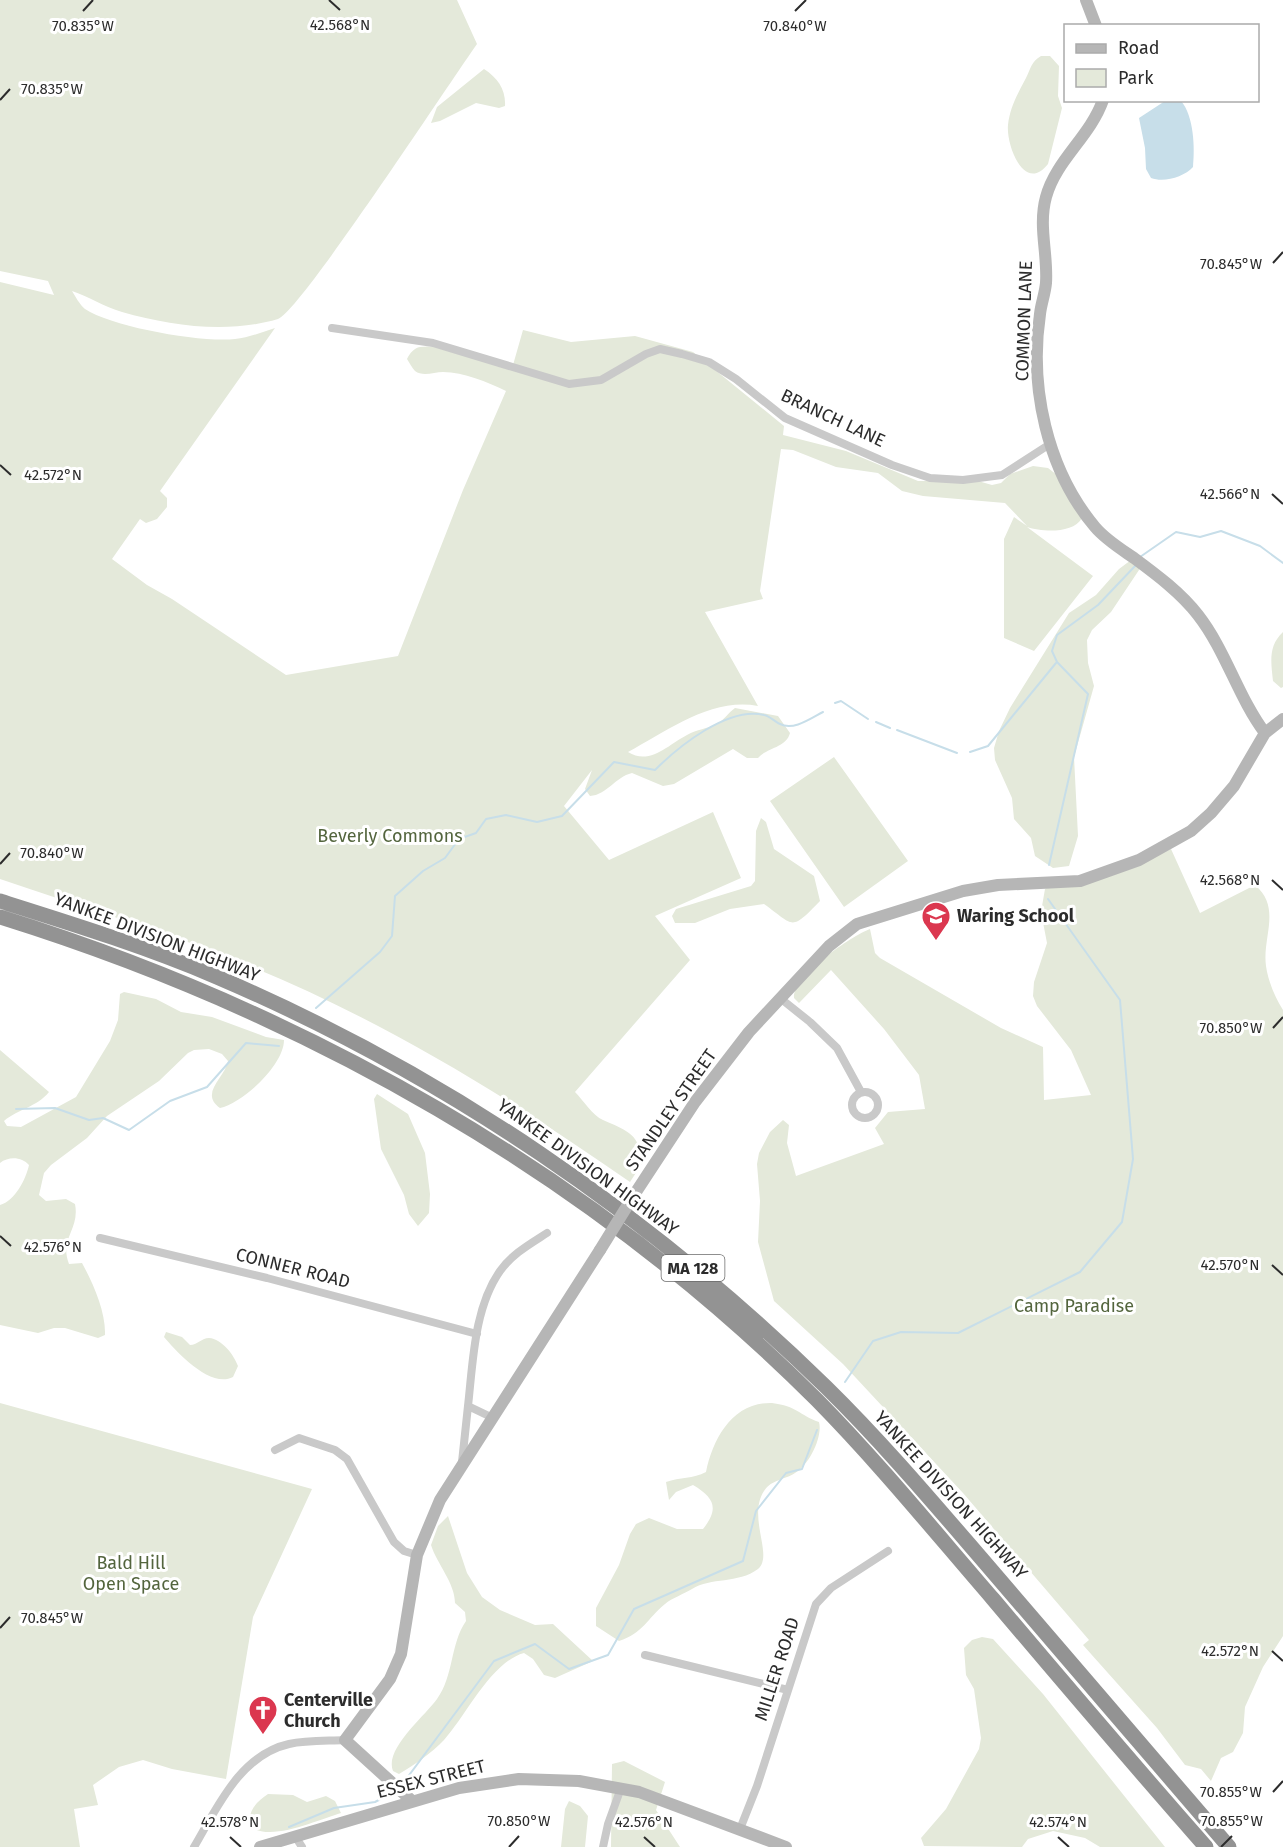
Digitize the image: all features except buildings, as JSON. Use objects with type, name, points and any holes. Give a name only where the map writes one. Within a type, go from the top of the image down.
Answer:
[{"type":"highway","name":"YANKEE DIVISION HIGHWAY","points":[[0,901],[72,923],[213,975],[320,1024],[464,1104],[555,1163],[650,1232],[747,1314],[869,1432],[1229,1847]]},
{"type":"highway","name":"YANKEE DIVISION HIGHWAY","points":[[0,917],[122,957],[201,989],[336,1052],[386,1078],[519,1159],[637,1243],[719,1310],[820,1404],[927,1522],[1206,1847]]},
{"type":"street","points":[[1086,0],[1095,24]]},
{"type":"street","name":"COMMON LANE","points":[[1102,102],[1083,136],[1057,169],[1045,199],[1042,233],[1046,282],[1040,314],[1038,362],[1043,419],[1050,444],[1066,482],[1088,518],[1108,540],[1137,560],[1179,595],[1198,615],[1252,715],[1265,733]]},
{"type":"street","name":"BRANCH LANE","points":[[332,328],[442,346],[569,384],[601,380],[646,354],[660,349],[682,354],[709,363],[727,374],[785,418],[892,465],[930,478],[963,480],[1002,475],[1050,444]]},
{"type":"street","points":[[1265,733],[1283,719]]},
{"type":"street","name":"STANDLEY STREET","points":[[345,1740],[384,1687],[401,1654],[417,1555],[440,1500],[462,1462],[700,1094],[749,1032],[780,998],[829,946],[857,924],[981,887],[1080,881],[1128,864],[1173,842],[1191,831],[1223,802],[1265,733]]},
{"type":"street","points":[[780,998],[837,1048],[861,1092]]},
{"type":"street","points":[[462,1462],[477,1334],[484,1306],[500,1272],[519,1252],[547,1233]]},
{"type":"street","name":"CONNER ROAD","points":[[100,1238],[267,1278],[477,1334]]},
{"type":"street","points":[[468,1406],[492,1417]]},
{"type":"street","points":[[275,1450],[299,1438],[335,1450],[354,1469],[394,1542],[404,1551],[417,1555]]},
{"type":"street","name":"MILLER ROAD","points":[[740,1829],[757,1786],[816,1604],[831,1588],[888,1551]]},
{"type":"street","points":[[645,1655],[788,1690]]},
{"type":"street","points":[[194,1847],[233,1782],[257,1758],[287,1744],[345,1740],[412,1801]]},
{"type":"street","name":"ESSEX STREET","points":[[260,1847],[298,1842],[412,1801],[477,1784],[519,1779],[579,1781],[621,1788],[654,1797],[786,1847]]},
{"type":"street","points":[[603,1847],[621,1788]]},
{"type":"green space","name":"Beverly Commons","points":[[0,0],[457,0],[477,44],[344,239],[292,307],[278,319],[239,326],[180,324],[122,312],[72,291],[85,309],[98,316],[158,332],[220,340],[245,337],[275,328],[160,491],[167,498],[167,507],[157,519],[146,523],[140,519],[112,559],[147,585],[172,599],[286,675],[398,656],[463,490],[506,391],[459,374],[418,373],[407,359],[412,351],[420,347],[440,347],[513,365],[523,330],[571,342],[635,336],[693,352],[784,426],[783,435],[846,451],[918,481],[978,481],[992,485],[1001,483],[1010,474],[1033,466],[1048,468],[1057,475],[1082,518],[1072,527],[1065,529],[1049,531],[1027,527],[1093,576],[1034,651],[1004,638],[1004,539],[1014,517],[1027,526],[1005,503],[923,496],[902,491],[878,473],[836,467],[793,450],[781,449],[760,591],[763,599],[705,612],[758,706],[724,706],[707,711],[674,726],[628,752],[644,757],[652,755],[691,733],[717,724],[735,708],[778,716],[790,733],[788,738],[781,745],[758,758],[747,758],[733,749],[674,784],[663,786],[632,773],[601,793],[590,796],[585,789],[592,770],[564,806],[609,860],[713,812],[741,878],[655,916],[690,960],[575,1092],[596,1115],[634,1137],[639,1149],[638,1157],[643,1162],[630,1182],[491,1090],[444,1062],[346,1010],[215,952],[0,879],[0,282],[54,295],[48,281],[0,271]]},
{"type":"green space","points":[[1041,56],[1050,56],[1059,66],[1058,96],[1062,108],[1048,164],[1040,172],[1032,174],[1019,164],[1014,154],[1010,144],[1008,125],[1017,95],[1033,63]]},
{"type":"green space","points":[[484,69],[500,85],[505,106],[499,108],[476,103],[440,121],[431,123],[437,107]]},
{"type":"green space","points":[[1131,560],[1141,567],[1111,612],[1092,630],[1087,640],[1088,663],[1094,686],[1074,757],[1078,836],[1069,866],[1053,868],[1035,856],[1031,838],[1014,819],[1012,798],[995,760],[994,748],[1010,708],[1069,613],[1096,595],[1119,569]]},
{"type":"green space","points":[[1283,632],[1283,687],[1281,688],[1273,681],[1271,661],[1275,643]]},
{"type":"green space","points":[[834,757],[908,861],[844,907],[770,801]]},
{"type":"green space","points":[[761,818],[766,822],[774,849],[814,876],[820,901],[803,918],[792,922],[787,921],[764,904],[730,909],[695,923],[675,923],[672,916],[676,909],[751,886],[755,881],[756,831]]},
{"type":"green space","name":"Camp Paradise","points":[[1171,849],[1200,913],[1255,885],[1263,894],[1268,903],[1269,913],[1266,966],[1272,989],[1283,1010],[1283,1636],[1263,1667],[1245,1707],[1243,1733],[1233,1752],[1221,1758],[1211,1781],[1201,1769],[1185,1765],[1157,1728],[1083,1645],[1089,1640],[963,1493],[843,1364],[774,1301],[758,1242],[760,1201],[757,1164],[759,1153],[770,1132],[783,1120],[789,1125],[787,1143],[796,1176],[884,1144],[875,1128],[888,1112],[925,1109],[919,1075],[884,1029],[831,970],[799,1003],[794,998],[796,989],[813,968],[837,948],[870,929],[875,953],[880,958],[1001,1028],[1043,1047],[1044,1100],[1091,1095],[1071,1050],[1037,1006],[1033,996],[1034,982],[1047,943],[1041,912],[1045,889],[1128,868]]},
{"type":"green space","points":[[124,992],[156,999],[181,1012],[212,1017],[266,1037],[284,1040],[282,1050],[261,1082],[240,1099],[220,1108],[214,1102],[213,1091],[228,1061],[222,1054],[209,1049],[194,1050],[188,1053],[159,1081],[107,1116],[87,1138],[44,1173],[39,1195],[46,1201],[66,1199],[75,1204],[75,1221],[66,1247],[69,1264],[82,1263],[101,1307],[105,1335],[98,1338],[65,1328],[54,1328],[38,1333],[0,1325],[0,1205],[10,1199],[19,1189],[29,1165],[15,1158],[0,1163],[0,1050],[49,1092],[39,1101],[4,1121],[7,1126],[21,1127],[76,1097],[110,1041],[118,1020],[120,994]]},
{"type":"green space","points":[[377,1094],[408,1114],[425,1153],[430,1194],[429,1213],[418,1226],[409,1214],[404,1195],[381,1149],[374,1099]]},
{"type":"green space","points":[[166,1332],[182,1337],[190,1345],[206,1338],[223,1344],[238,1366],[233,1377],[214,1378],[194,1367],[164,1337]]},
{"type":"green space","name":"Bald Hill Open Space","points":[[0,1403],[312,1489],[253,1617],[226,1779],[172,1769],[143,1760],[119,1767],[93,1785],[98,1805],[74,1809],[80,1847],[0,1847]]},
{"type":"green space","points":[[772,1403],[793,1408],[819,1422],[820,1428],[817,1443],[805,1464],[795,1473],[771,1484],[764,1491],[758,1512],[763,1555],[758,1569],[742,1577],[699,1585],[668,1602],[634,1634],[619,1641],[596,1626],[596,1608],[619,1565],[636,1524],[649,1518],[677,1529],[703,1529],[711,1516],[713,1510],[710,1499],[700,1490],[693,1485],[676,1492],[669,1500],[666,1482],[706,1472],[714,1447],[727,1424],[746,1409],[758,1404]]},
{"type":"green space","points":[[448,1516],[467,1573],[482,1597],[500,1610],[535,1625],[553,1624],[593,1661],[555,1678],[544,1675],[533,1659],[524,1653],[512,1658],[490,1678],[444,1740],[434,1750],[399,1774],[393,1771],[394,1753],[442,1690],[457,1640],[466,1621],[465,1612],[455,1603],[452,1588],[431,1545],[438,1526]]},
{"type":"green space","points":[[982,1637],[993,1639],[1043,1694],[1165,1847],[1100,1847],[1085,1838],[1053,1831],[1028,1839],[1022,1847],[924,1846],[921,1838],[946,1809],[979,1749],[981,1738],[974,1689],[966,1675],[964,1648],[972,1640]]},
{"type":"green space","points":[[624,1761],[665,1782],[656,1810],[680,1847],[611,1847],[612,1764]]},
{"type":"green space","points":[[268,1794],[293,1795],[307,1802],[326,1796],[335,1801],[341,1813],[283,1831],[260,1831],[252,1827],[251,1812],[256,1804]]},
{"type":"green space","points":[[569,1801],[580,1806],[588,1816],[585,1847],[561,1847],[565,1809]]},
{"type":"water","points":[[1163,102],[1182,102],[1191,123],[1194,142],[1193,167],[1174,178],[1162,180],[1151,178],[1146,169],[1145,148],[1139,118]]},
{"type":"waterway","points":[[1140,557],[1176,532],[1200,537],[1221,531],[1260,546],[1283,563]]},
{"type":"waterway","points":[[1049,865],[1088,694],[1057,662],[1052,651],[1057,635],[1098,605],[1136,565]]},
{"type":"waterway","points":[[970,752],[988,746],[1056,663]]},
{"type":"waterway","points":[[835,703],[841,701],[868,719]]},
{"type":"waterway","points":[[316,1008],[380,952],[392,936],[395,896],[423,871],[445,858],[459,839],[476,833],[486,819],[506,815],[537,822],[562,816],[614,762],[655,770],[677,750],[705,730],[735,717],[750,714],[764,715],[780,724],[791,726],[823,712]]},
{"type":"waterway","points":[[876,722],[890,728]]},
{"type":"waterway","points":[[897,730],[957,753]]},
{"type":"waterway","points":[[845,1382],[873,1341],[901,1332],[958,1333],[1080,1272],[1122,1222],[1133,1159],[1120,1000],[1048,899]]},
{"type":"waterway","points":[[16,1109],[55,1108],[89,1120],[103,1118],[129,1130],[170,1101],[207,1087],[246,1043],[279,1046]]},
{"type":"waterway","points":[[404,1782],[494,1661],[535,1644],[569,1669],[608,1655],[634,1609],[743,1561],[756,1511],[786,1473],[802,1469],[817,1430]]},
{"type":"waterway","points":[[289,1827],[334,1808],[375,1802],[390,1794]]},
{"type":"place","name":"Waring School","points":[[936,942]]},
{"type":"place","name":"Centerville Church","points":[[263,1736]]}]
